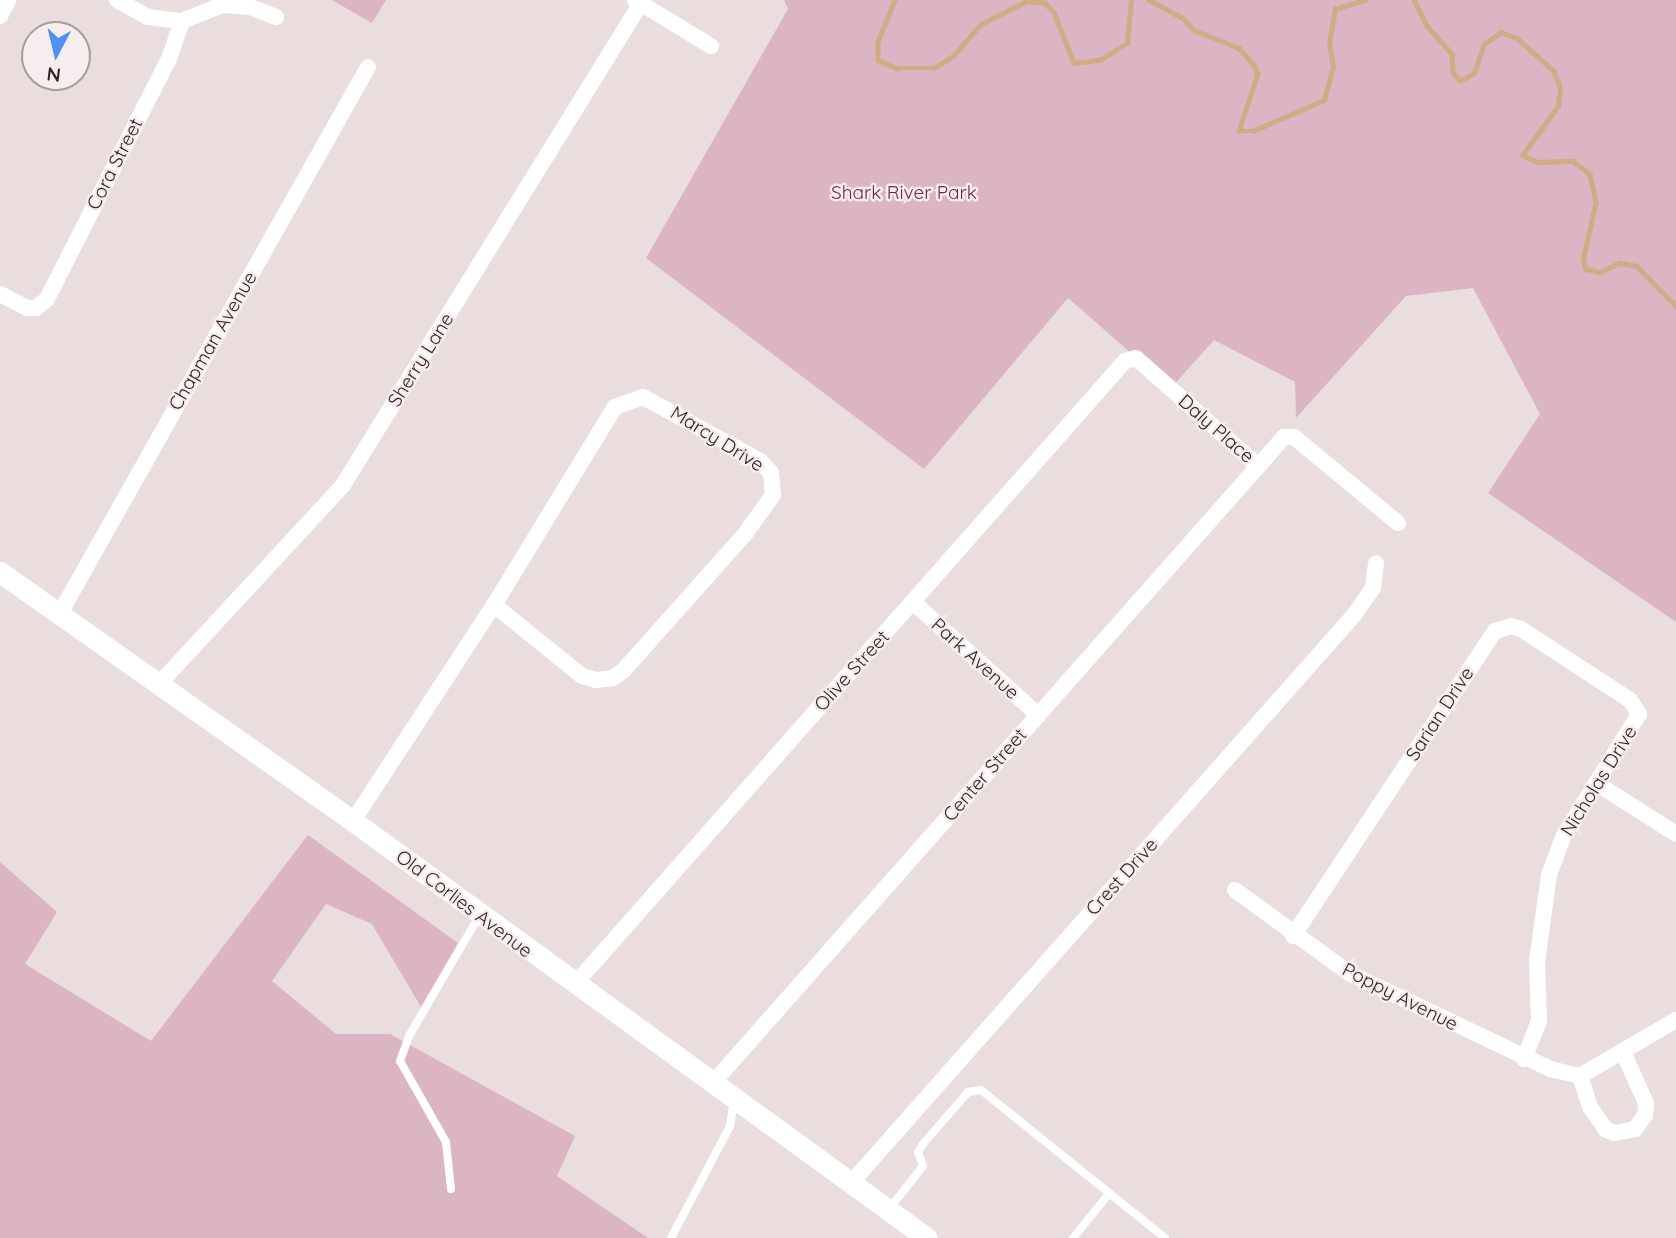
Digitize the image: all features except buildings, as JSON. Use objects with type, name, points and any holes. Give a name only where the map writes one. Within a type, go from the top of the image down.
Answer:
[{"type":"street","points":[[0,16],[8,0]]},
{"type":"street","points":[[117,0],[148,18],[182,22],[222,5],[250,7],[276,18]]},
{"type":"street","points":[[638,2],[711,46]]},
{"type":"street","name":"Sherry Lane","points":[[159,684],[343,485],[638,2]]},
{"type":"street","name":"Cora Street","points":[[0,294],[27,308],[42,304],[169,59],[182,22]]},
{"type":"street","name":"Chapman Avenue","points":[[59,615],[368,67]]},
{"type":"street","name":"Daly Place","points":[[1129,358],[1136,358],[1258,466],[1284,437],[1294,437],[1398,523]]},
{"type":"street","name":"Olive Street","points":[[575,984],[1129,358]]},
{"type":"street","name":"Marcy Drive","points":[[353,821],[494,605],[568,480],[623,401],[643,397],[655,400],[760,461],[771,473],[770,503],[613,678],[596,680],[582,676],[494,605]]},
{"type":"street","name":"Center Street","points":[[712,1083],[1258,466]]},
{"type":"street","name":"Crest Drive","points":[[851,1183],[1354,615],[1373,588],[1376,563]]},
{"type":"street","name":"Old Corlies Avenue","points":[[0,572],[353,821],[479,916],[927,1238]]},
{"type":"street","name":"Park Avenue","points":[[913,602],[1038,715]]},
{"type":"street","name":"Sarian Drive","points":[[1293,936],[1495,631],[1511,626],[1521,629],[1636,707]]},
{"type":"street","name":"Nicholas Drive","points":[[1524,1059],[1539,1021],[1537,961],[1549,875],[1564,835],[1637,720],[1636,707]]},
{"type":"street","points":[[1596,783],[1676,834]]},
{"type":"street","name":"Poppy Avenue","points":[[1235,890],[1293,936],[1385,993],[1524,1059],[1580,1076]]},
{"type":"street","points":[[1624,1054],[1646,1103],[1645,1115],[1635,1129],[1626,1133],[1606,1130],[1590,1107],[1580,1076],[1624,1054],[1676,1020]]},
{"type":"lane","points":[[451,1189],[446,1142],[400,1061],[409,1036],[479,916]]},
{"type":"lane","points":[[888,1210],[923,1166],[918,1152],[923,1143],[968,1092],[981,1090],[1164,1238]]},
{"type":"lane","points":[[671,1238],[730,1125],[735,1098]]},
{"type":"lane","points":[[1073,1238],[1108,1195]]},
{"type":"green space","points":[[332,0],[386,0],[372,23]]},
{"type":"green space","name":"Shark River Park","points":[[784,0],[1676,0],[1676,622],[1488,493],[1540,414],[1473,288],[1406,296],[1296,418],[1295,382],[1214,340],[1171,388],[1068,298],[924,469],[646,258],[788,9]]},
{"type":"green space","points":[[308,835],[458,943],[421,1007],[372,924],[326,904],[272,981],[336,1034],[390,1034],[575,1136],[557,1176],[648,1238],[0,1238],[0,862],[57,912],[25,964],[151,1041]]},
{"type":"waterway","points":[[895,0],[878,42],[878,60],[896,68],[934,68],[953,56],[981,24],[1027,1],[1045,3],[1054,12],[1074,63],[1100,60],[1127,43],[1131,0]]},
{"type":"waterway","points":[[1149,0],[1183,18],[1194,30],[1239,48],[1254,65],[1258,74],[1239,131],[1253,131],[1324,100],[1333,67],[1329,43],[1335,9],[1365,0]]},
{"type":"waterway","points":[[1414,0],[1427,26],[1452,54],[1453,72],[1460,81],[1474,73],[1484,44],[1501,32],[1517,38],[1554,71],[1561,89],[1558,107],[1523,155],[1538,162],[1573,161],[1590,174],[1596,203],[1583,261],[1586,269],[1600,272],[1619,263],[1637,266],[1676,306]]}]
